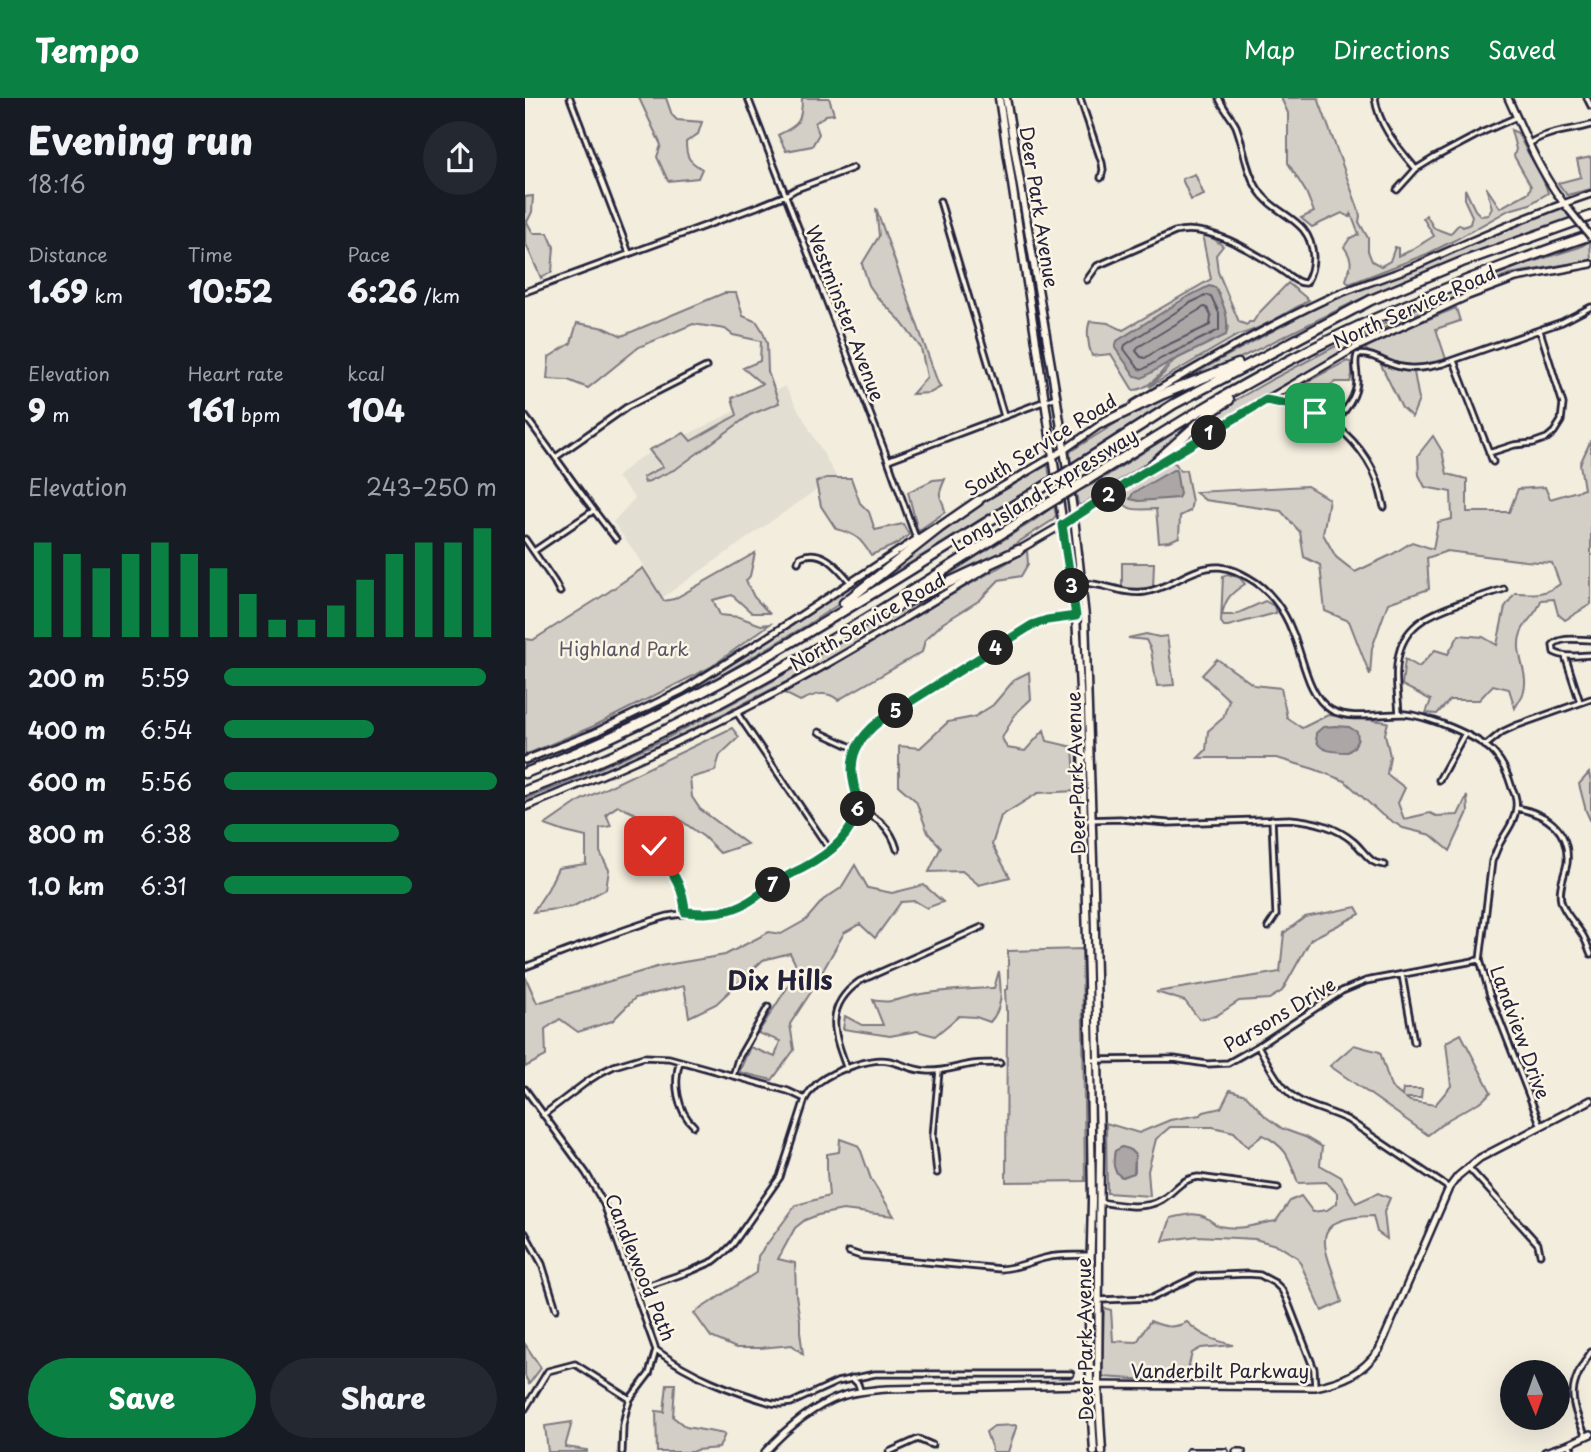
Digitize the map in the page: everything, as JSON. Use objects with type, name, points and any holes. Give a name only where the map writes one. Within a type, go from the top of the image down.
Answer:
[{"type":"highway","name":"Long Island Expressway","points":[[525,773],[665,710],[775,651],[1174,404],[1258,359],[1382,295],[1591,216]]},
{"type":"highway","name":"Long Island Expressway","points":[[525,792],[587,766],[737,693],[870,616],[1183,421],[1284,363],[1422,297],[1515,261],[1591,236]]},
{"type":"highway","points":[[1103,423],[1163,394],[1258,359]]},
{"type":"highway","points":[[1143,473],[1211,412],[1284,363]]},
{"type":"highway","points":[[775,651],[850,599],[939,528],[978,501]]},
{"type":"highway","points":[[870,616],[1019,550]]},
{"type":"main road","name":"Deer Park Avenue","points":[[999,98],[1008,132],[1056,397],[1083,583],[1100,1202],[1098,1385],[1102,1452]]},
{"type":"main road","name":"Deer Park Avenue","points":[[1006,98],[1008,132],[1076,616],[1088,820]]},
{"type":"main road","points":[[1508,98],[1538,162],[1563,203],[1591,236]]},
{"type":"main road","name":"South Service Road","points":[[525,760],[594,733],[683,690],[851,583],[916,538],[1064,450],[1189,371],[1321,301],[1591,194]]},
{"type":"main road","name":"North Service Road","points":[[525,807],[599,777],[737,713],[796,681],[1062,525],[1143,473],[1355,348],[1468,296],[1517,278],[1591,264]]},
{"type":"main road","name":"Deer Park Avenue","points":[[1094,1060],[1089,1322],[1094,1452]]},
{"type":"main road","name":"Vanderbilt Parkway","points":[[769,1451],[786,1430],[810,1413],[842,1396],[860,1391],[887,1388],[1090,1385],[1315,1387],[1335,1383],[1368,1365],[1379,1350],[1449,1188],[1468,1167],[1499,1147],[1591,1100]]},
{"type":"main road","points":[[1545,1452],[1589,1435]]},
{"type":"main road","points":[[1189,1452],[1225,1452]]},
{"type":"main road","points":[[1236,1452],[1242,1452]]},
{"type":"street","points":[[570,98],[629,253]]},
{"type":"street","name":"Westminster Avenue","points":[[748,98],[916,538]]},
{"type":"street","points":[[1080,98],[1102,163],[1101,178]]},
{"type":"street","points":[[1087,280],[1097,266],[1185,229],[1223,238],[1267,261],[1300,283],[1306,283],[1313,265],[1308,236],[1295,220],[1276,208],[1258,190],[1235,125],[1218,98]]},
{"type":"street","points":[[1375,98],[1383,126],[1416,169]]},
{"type":"street","points":[[1587,98],[1591,106]]},
{"type":"street","points":[[1397,190],[1416,169],[1483,132],[1517,117]]},
{"type":"street","points":[[1530,143],[1559,131],[1591,125]]},
{"type":"street","points":[[525,292],[853,168]]},
{"type":"street","points":[[940,201],[1004,416]]},
{"type":"street","points":[[1334,424],[1355,393],[1357,355],[1365,354],[1404,368],[1428,367],[1454,361],[1539,331],[1576,317],[1591,307]]},
{"type":"street","points":[[1489,453],[1547,438],[1561,421],[1563,404],[1539,331]]},
{"type":"street","points":[[1454,361],[1493,462]]},
{"type":"street","points":[[556,457],[627,407],[706,367]]},
{"type":"street","points":[[888,460],[1056,397]]},
{"type":"street","points":[[1266,400],[1303,408],[1334,424],[1364,456],[1377,481],[1384,507]]},
{"type":"street","points":[[525,416],[616,539]]},
{"type":"street","points":[[534,551],[593,511]]},
{"type":"street","points":[[525,539],[560,592]]},
{"type":"street","points":[[798,562],[804,554],[825,557],[834,562],[851,583]]},
{"type":"street","points":[[1083,583],[1125,593],[1137,593],[1160,588],[1210,567],[1242,573],[1264,589],[1280,608],[1292,630],[1313,690],[1327,708],[1348,715],[1399,714],[1425,718],[1442,723],[1485,746],[1506,771],[1517,807],[1548,819],[1565,843],[1567,855],[1560,895],[1562,904],[1583,936],[1591,954]]},
{"type":"street","points":[[1399,714],[1397,667],[1399,652],[1409,632],[1433,612],[1504,589]]},
{"type":"street","points":[[525,967],[662,917],[685,912],[718,912],[750,902],[783,878],[830,850],[849,830],[858,810],[852,771],[856,749],[863,736],[881,720],[1032,625],[1076,616]]},
{"type":"street","points":[[1591,640],[1561,640],[1553,645],[1554,652],[1565,656],[1591,655]]},
{"type":"street","points":[[1565,656],[1580,702]]},
{"type":"street","points":[[1485,746],[1502,732],[1591,699]]},
{"type":"street","points":[[737,713],[830,850]]},
{"type":"street","points":[[819,732],[856,749]]},
{"type":"street","points":[[1439,780],[1464,735]]},
{"type":"street","name":"Landview Drive","points":[[1517,807],[1511,825],[1492,861],[1480,960],[1490,995],[1541,1126]]},
{"type":"street","points":[[858,810],[869,814],[887,828],[897,849]]},
{"type":"street","points":[[1088,820],[1121,818],[1168,823],[1306,820],[1340,832],[1374,862],[1385,865]]},
{"type":"street","points":[[1268,927],[1276,915],[1272,819]]},
{"type":"street","points":[[642,828],[679,883],[685,912]]},
{"type":"street","points":[[847,1069],[834,1029],[838,1007],[849,989],[860,981],[982,927]]},
{"type":"street","name":"Parsons Drive","points":[[1094,1060],[1174,1059],[1228,1063],[1342,991],[1366,981],[1480,960]]},
{"type":"street","points":[[1402,975],[1414,1042]]},
{"type":"street","points":[[733,1076],[738,1059],[768,1007]]},
{"type":"street","points":[[1258,1046],[1282,1084],[1296,1098],[1348,1120],[1449,1188]]},
{"type":"street","points":[[543,1115],[588,1081],[614,1066],[644,1057],[680,1061],[788,1091],[805,1099]]},
{"type":"street","points":[[635,1290],[691,1271],[714,1261],[724,1253],[780,1177],[805,1099],[820,1081],[870,1060],[880,1059],[916,1070],[939,1071],[973,1064],[1000,1063]]},
{"type":"street","points":[[680,1061],[675,1083],[686,1119],[694,1126]]},
{"type":"street","points":[[937,1173],[933,1136],[939,1071]]},
{"type":"street","name":"Candlewood Path","points":[[526,1091],[586,1174],[604,1204],[656,1350],[709,1382],[781,1404],[852,1378],[875,1374],[1071,1374]]},
{"type":"street","points":[[1468,1167],[1538,1244],[1540,1254]]},
{"type":"street","points":[[1100,1202],[1151,1205],[1181,1183],[1198,1177],[1278,1188]]},
{"type":"street","points":[[525,1233],[543,1264],[557,1309]]},
{"type":"street","points":[[849,1252],[861,1256],[1001,1269],[1020,1267],[1058,1255],[1090,1255]]},
{"type":"street","points":[[1098,1300],[1152,1297],[1197,1276],[1209,1274],[1260,1275],[1275,1283],[1287,1300],[1314,1369],[1315,1387]]},
{"type":"street","points":[[622,1452],[623,1425],[630,1399],[649,1374],[656,1350]]},
{"type":"street","points":[[1589,1435],[1575,1411],[1573,1388],[1576,1377],[1591,1352]]},
{"type":"street","points":[[525,1409],[548,1371],[575,1364],[630,1399]]},
{"type":"street","points":[[852,1378],[860,1391]]},
{"type":"street","points":[[889,1452],[918,1438],[932,1445]]},
{"type":"street","points":[[1569,1444],[1573,1452]]},
{"type":"shaded area","points":[[785,386],[836,476],[662,598],[644,565],[613,522],[635,498],[617,477],[638,459]]},
{"type":"green space","points":[[639,98],[666,98],[672,115],[677,120],[702,122],[698,134],[686,142],[689,158],[702,169],[698,178],[668,181],[657,157],[661,145]]},
{"type":"green space","points":[[802,98],[829,98],[834,114],[826,115],[815,123],[819,134],[812,146],[786,151],[778,135],[798,122]]},
{"type":"green space","points":[[1281,98],[1318,98],[1358,208],[1359,222],[1368,238],[1368,251],[1372,261],[1381,266],[1390,261],[1395,247],[1398,248],[1398,256],[1434,236],[1423,218],[1426,215],[1434,228],[1450,234],[1459,224],[1463,227],[1470,224],[1472,216],[1465,201],[1465,189],[1475,210],[1481,216],[1488,215],[1492,208],[1486,187],[1500,208],[1529,192],[1531,186],[1514,156],[1516,149],[1511,130],[1518,133],[1548,193],[1530,204],[1509,210],[1427,254],[1349,284],[1346,280],[1350,260],[1344,247],[1350,238],[1359,235],[1351,214],[1350,217],[1342,213],[1312,227],[1301,218],[1314,212],[1306,192],[1288,163],[1288,113]]},
{"type":"green space","points":[[1591,157],[1591,189],[1567,195],[1558,183],[1581,177],[1577,160]]},
{"type":"green space","points":[[1195,174],[1204,195],[1191,200],[1182,179]]},
{"type":"green space","points":[[533,196],[532,212],[527,222],[533,233],[548,233],[554,247],[552,272],[541,278],[525,242],[525,197]]},
{"type":"green space","points":[[876,208],[941,387],[930,393],[912,394],[927,377],[921,348],[898,318],[878,298],[869,285],[862,264],[879,236]]},
{"type":"green space","points":[[1563,208],[1573,219],[1508,240],[1401,282],[1234,361],[1159,393],[1332,300],[1437,259],[1506,227]]},
{"type":"green space","points":[[1205,235],[1223,246],[1216,255],[1218,272],[1239,322],[1247,325],[1253,322],[1288,283],[1309,300],[1238,335],[1149,387],[1174,360],[1226,334],[1228,327],[1169,362],[1154,380],[1133,390],[1111,354],[1092,356],[1088,338],[1090,321],[1108,323],[1123,330],[1211,279],[1203,239]]},
{"type":"green space","points":[[1590,241],[1591,260],[1509,274],[1359,339],[1326,361],[1175,447],[1213,413],[1332,348],[1439,298]]},
{"type":"green space","points":[[724,293],[736,293],[743,316],[757,322],[762,330],[767,343],[768,372],[779,403],[750,415],[676,469],[645,483],[643,477],[663,467],[649,450],[684,433],[691,441],[737,415],[732,398],[762,384],[743,368],[760,361],[761,341],[733,335],[725,329],[693,324],[639,347],[588,388],[568,380],[547,379],[549,357],[571,343],[577,323],[605,328],[622,336]]},
{"type":"green space","points":[[1456,308],[1460,321],[1436,329],[1446,359],[1444,362],[1403,364],[1383,359],[1365,349],[1414,325]]},
{"type":"green space","points":[[1347,361],[1352,363],[1350,382],[1335,382],[1320,393],[1310,394],[1299,402],[1283,401],[1304,384]]},
{"type":"green space","points":[[1381,365],[1414,372],[1419,400],[1412,417],[1402,408]]},
{"type":"green space","points":[[1194,384],[1192,388],[1071,465],[1071,451],[1129,415]]},
{"type":"green space","points":[[1194,422],[1149,461],[1081,505],[1078,504],[1076,492]]},
{"type":"green space","points":[[1433,436],[1442,451],[1447,474],[1467,479],[1467,512],[1509,512],[1518,489],[1545,487],[1550,499],[1584,489],[1580,464],[1591,440],[1591,604],[1565,620],[1558,614],[1554,599],[1541,600],[1519,641],[1525,686],[1515,708],[1509,689],[1493,685],[1479,700],[1450,700],[1437,714],[1426,713],[1431,700],[1402,685],[1405,659],[1419,667],[1435,650],[1448,654],[1459,635],[1483,637],[1497,645],[1505,607],[1515,593],[1544,592],[1560,584],[1552,563],[1447,551],[1427,558],[1429,589],[1388,603],[1372,648],[1370,675],[1349,621],[1325,611],[1320,565],[1304,557],[1300,532],[1281,511],[1205,500],[1195,492],[1307,486],[1329,499],[1323,534],[1336,557],[1355,572],[1412,542],[1433,549],[1438,522],[1452,519],[1451,492],[1425,487],[1419,475],[1418,455]]},
{"type":"green space","points":[[1172,462],[1180,471],[1186,470],[1192,502],[1190,511],[1180,516],[1179,537],[1159,542],[1156,509],[1128,507],[1124,504],[1121,492]]},
{"type":"green space","points":[[1046,466],[1050,478],[889,576],[886,575],[979,505]]},
{"type":"green space","points":[[826,478],[851,478],[860,503],[869,512],[875,530],[903,524],[909,535],[895,545],[871,555],[857,537],[836,529],[821,506],[816,482]]},
{"type":"green space","points":[[945,479],[940,494],[945,512],[918,531],[908,492],[933,480]]},
{"type":"green space","points":[[1054,506],[1056,515],[1053,520],[995,557],[940,581],[940,579]]},
{"type":"green space","points":[[1027,551],[1028,564],[1021,576],[999,580],[980,600],[943,623],[925,640],[922,652],[838,700],[825,694],[800,701],[784,693]]},
{"type":"green space","name":"Highland Park","points":[[755,553],[750,576],[746,581],[754,597],[769,613],[752,613],[732,595],[713,600],[720,615],[739,617],[761,625],[770,624],[711,667],[594,726],[525,755],[525,639],[533,640],[643,568],[664,601],[674,599]]},
{"type":"green space","points":[[900,553],[902,555],[848,598],[682,698],[616,730],[525,768],[525,764],[624,722],[689,689]]},
{"type":"green space","points":[[1122,563],[1154,563],[1153,588],[1122,588]]},
{"type":"green space","points":[[1228,574],[1240,578],[1245,584],[1229,597],[1222,615],[1234,615],[1265,601],[1274,606],[1276,613],[1224,626],[1221,622],[1223,576]]},
{"type":"green space","points":[[950,585],[826,662],[667,742],[525,803],[525,799],[665,739],[773,681],[892,612]]},
{"type":"green space","points":[[1146,634],[1167,636],[1174,685],[1157,686],[1151,650],[1146,640],[1128,638]]},
{"type":"green space","points":[[1217,659],[1254,685],[1281,688],[1287,718],[1302,728],[1328,715],[1388,722],[1385,734],[1390,756],[1387,774],[1405,788],[1398,803],[1404,819],[1430,813],[1436,816],[1458,815],[1467,796],[1468,812],[1450,851],[1431,835],[1403,828],[1382,815],[1345,781],[1314,769],[1277,758],[1198,758],[1206,750],[1208,731],[1223,718],[1229,700],[1202,675]]},
{"type":"green space","points":[[1029,672],[1031,699],[1015,714],[1002,738],[1007,748],[1025,751],[1044,730],[1047,741],[1073,747],[1076,791],[1038,793],[1001,816],[992,845],[1010,877],[979,885],[962,871],[929,872],[941,847],[928,833],[916,801],[899,786],[899,746],[920,748],[948,722],[974,717],[993,705],[1015,679]]},
{"type":"green space","points":[[732,728],[739,737],[720,755],[715,771],[690,778],[692,797],[700,809],[747,844],[720,853],[704,837],[676,817],[666,825],[658,824],[618,806],[606,814],[611,826],[600,828],[600,852],[609,870],[606,889],[572,907],[533,912],[558,868],[586,864],[586,837],[545,825],[581,800]]},
{"type":"green space","points":[[1589,773],[1591,783],[1591,822],[1579,784]]},
{"type":"green space","points":[[855,865],[868,888],[892,893],[924,885],[943,902],[927,908],[915,901],[901,902],[875,938],[860,924],[844,933],[790,1024],[794,1050],[772,1080],[739,1072],[750,1047],[775,1057],[780,1041],[758,1033],[790,983],[795,963],[790,953],[763,960],[716,1004],[689,1017],[684,986],[635,998],[612,1021],[578,1032],[560,1019],[545,1029],[546,1056],[525,1067],[525,976],[537,1003],[660,966],[725,955],[769,932],[781,934],[806,920],[823,900],[841,888]]},
{"type":"green space","points":[[1356,907],[1360,914],[1311,939],[1282,991],[1269,999],[1239,1001],[1216,1016],[1199,1019],[1185,1001],[1156,992],[1280,972],[1284,933],[1305,917]]},
{"type":"green space","points":[[1082,949],[1085,1181],[1006,1182],[1005,990],[1008,989],[1008,951]]},
{"type":"green space","points":[[999,971],[1000,1004],[990,1022],[976,1017],[959,1016],[935,1036],[917,1031],[890,1036],[843,1029],[845,1016],[862,1025],[883,1025],[873,1000],[890,1001],[935,992],[994,988]]},
{"type":"green space","points":[[1461,1034],[1491,1092],[1428,1135],[1330,1066],[1354,1045],[1380,1052],[1391,1087],[1402,1096],[1403,1089],[1422,1089],[1421,1098],[1406,1098],[1435,1105],[1451,1086],[1446,1042]]},
{"type":"green space","points":[[1230,1090],[1246,1095],[1266,1117],[1283,1129],[1322,1147],[1320,1165],[1341,1177],[1356,1203],[1378,1193],[1390,1198],[1384,1212],[1387,1239],[1377,1232],[1373,1216],[1349,1218],[1335,1223],[1327,1231],[1327,1254],[1342,1302],[1322,1311],[1298,1258],[1279,1246],[1255,1239],[1197,1236],[1163,1241],[1171,1218],[1188,1214],[1205,1217],[1219,1226],[1241,1227],[1276,1221],[1290,1201],[1301,1196],[1313,1212],[1327,1210],[1337,1203],[1337,1193],[1326,1182],[1298,1183],[1287,1154],[1278,1144],[1263,1135],[1248,1147],[1234,1132],[1213,1127],[1170,1127],[1156,1139],[1148,1171],[1150,1196],[1107,1193],[1106,1123],[1139,1133],[1170,1120],[1221,1108]],"holes":[[[1129,1149],[1135,1155],[1134,1173],[1122,1177],[1114,1166],[1115,1151]]]},
{"type":"green space","points":[[840,1139],[857,1145],[871,1179],[894,1216],[843,1210],[818,1215],[795,1228],[778,1259],[795,1263],[803,1354],[792,1345],[736,1348],[711,1337],[694,1313],[757,1272],[758,1256],[796,1205],[829,1196],[827,1154],[839,1152]]},
{"type":"green space","points":[[1104,1308],[1111,1310],[1113,1341],[1137,1342],[1150,1321],[1169,1326],[1187,1322],[1208,1337],[1233,1345],[1201,1348],[1192,1353],[1186,1377],[1182,1382],[1102,1377]]},
{"type":"green space","points":[[525,1344],[541,1368],[529,1384],[525,1376]]},
{"type":"green space","points":[[667,1384],[675,1384],[673,1417],[686,1427],[725,1434],[719,1448],[692,1452],[657,1452],[656,1411],[664,1412]]},
{"type":"green space","points":[[572,1422],[565,1447],[587,1452],[548,1452],[545,1426]]},
{"type":"green space","points":[[1017,1425],[1008,1452],[993,1452],[986,1432],[994,1426]]},
{"type":"water","points":[[1209,286],[1216,288],[1223,305],[1227,322],[1226,335],[1142,378],[1135,376],[1115,348],[1117,341]]},
{"type":"water","points":[[1176,470],[1180,494],[1178,498],[1139,501],[1130,499],[1133,493]]},
{"type":"water","points":[[1323,727],[1349,727],[1357,732],[1358,739],[1348,752],[1326,750],[1318,744],[1316,733]]},
{"type":"water","points":[[1122,1147],[1135,1155],[1134,1173],[1122,1177],[1116,1172],[1114,1162],[1115,1151]]},
{"type":"district","name":"Dix Hills","points":[[780,979]]},
{"type":"route","points":[[654,846],[679,883],[685,912],[729,910],[750,902],[783,878],[804,867],[836,845],[849,830],[858,810],[853,782],[853,759],[863,736],[870,728],[1032,625],[1076,616],[1062,525],[1266,400],[1315,413]]}]
